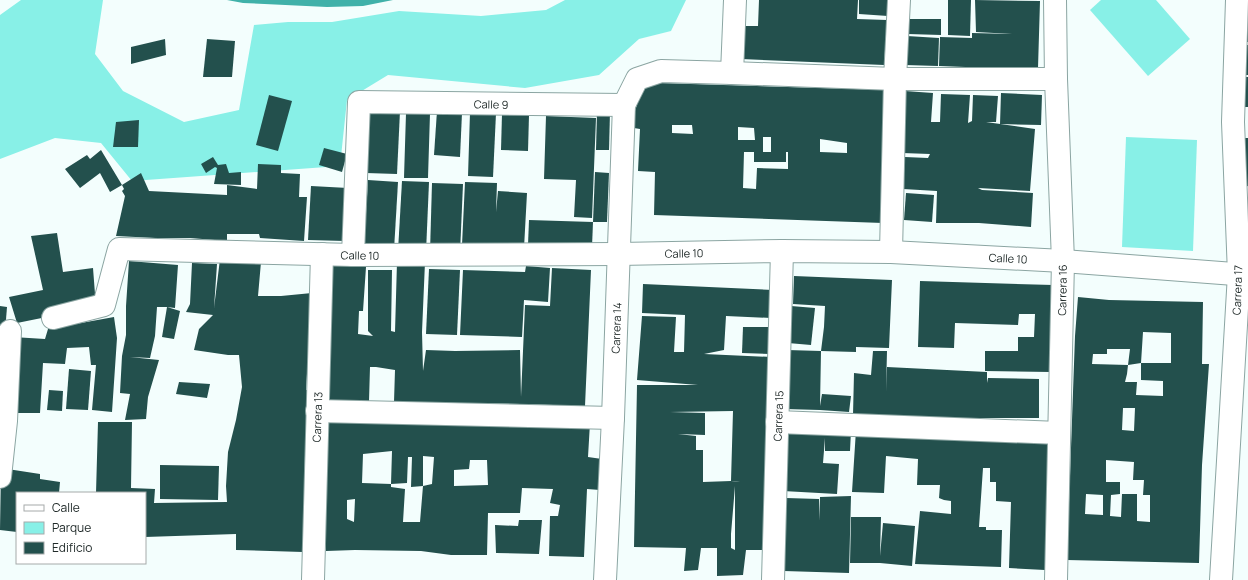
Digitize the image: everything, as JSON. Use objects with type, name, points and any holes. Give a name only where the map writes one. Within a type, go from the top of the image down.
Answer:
[{"type":"street","points":[[735,0],[732,72],[895,79],[1056,79]]},
{"type":"street","points":[[891,252],[895,79],[899,0]]},
{"type":"street","name":"Carrera 16","points":[[1055,0],[1056,79],[1063,261],[1056,580]]},
{"type":"street","name":"Carrera 17","points":[[1221,580],[1239,432],[1243,275],[1241,123],[1237,0]]},
{"type":"street","name":"Carrera 14","points":[[604,580],[613,418],[624,105],[637,79],[660,71],[732,72]]},
{"type":"street","name":"Calle 9","points":[[353,255],[359,102],[624,105]]},
{"type":"street","name":"Calle 10","points":[[52,318],[104,305],[119,249],[353,255],[619,254],[782,251],[891,252],[1063,261],[1243,275]]},
{"type":"street","name":"Carrera 15","points":[[773,580],[782,251]]},
{"type":"street","name":"Carrera 13","points":[[313,580],[322,254]]},
{"type":"street","points":[[0,477],[10,331]]},
{"type":"street","points":[[317,411],[613,418]]},
{"type":"street","points":[[777,422],[1059,433]]},
{"type":"green space","points":[[21,0],[103,0],[95,54],[123,91],[184,122],[239,110],[254,25],[288,22],[332,22],[399,11],[481,16],[546,10],[565,0],[686,0],[671,31],[639,39],[599,75],[525,88],[388,75],[347,100],[340,166],[132,181],[101,143],[55,138],[0,159],[0,15]]},
{"type":"green space","points":[[1101,0],[1156,0],[1190,39],[1148,76],[1090,10]]},
{"type":"green space","points":[[1126,137],[1197,140],[1193,251],[1122,247]]},
{"type":"shaded area","points":[[227,0],[393,0],[363,6],[327,7],[243,3]]},
{"type":"building","points":[[759,0],[858,0],[857,19],[887,20],[884,65],[741,59],[743,26],[758,26]]},
{"type":"building","points":[[859,0],[889,0],[888,16],[859,14]]},
{"type":"building","points":[[948,0],[971,0],[970,36],[948,35]]},
{"type":"building","points":[[975,0],[1040,1],[1038,68],[1019,67],[1018,69],[939,66],[940,37],[972,38],[972,33],[1012,34],[976,32]]},
{"type":"building","points":[[1245,12],[1248,12],[1248,42],[1244,42]]},
{"type":"building","points":[[908,19],[941,19],[941,35],[908,34]]},
{"type":"building","points":[[907,36],[939,38],[938,66],[905,65]]},
{"type":"building","points":[[165,39],[166,55],[131,64],[131,47]]},
{"type":"building","points":[[207,39],[235,41],[232,77],[203,77]]},
{"type":"building","points":[[1245,45],[1248,45],[1248,75],[1246,75]]},
{"type":"building","points":[[1243,77],[1248,77],[1248,107],[1243,107]]},
{"type":"building","points":[[652,84],[887,90],[883,223],[654,215],[655,172],[638,171],[640,129],[634,128],[635,111],[640,95]],"holes":[[[672,125],[692,125],[693,134],[672,133]],[[738,127],[754,128],[755,140],[738,140]],[[763,137],[771,137],[771,152],[763,152]],[[820,139],[847,143],[847,153],[820,152]],[[744,152],[754,152],[754,162],[786,162],[786,152],[788,152],[788,169],[757,168],[756,189],[743,188]]]},
{"type":"building","points":[[905,91],[933,93],[931,122],[940,122],[941,94],[970,95],[968,123],[972,121],[973,95],[998,96],[996,122],[986,122],[1035,129],[1030,191],[978,188],[982,190],[1033,193],[1031,227],[979,223],[936,223],[937,191],[903,189],[905,157],[928,158],[930,154],[902,153]]},
{"type":"building","points":[[1001,93],[1042,95],[1041,125],[1000,124]]},
{"type":"building","points":[[269,95],[292,101],[278,151],[256,145]]},
{"type":"building","points":[[369,110],[400,111],[397,174],[366,173]]},
{"type":"building","points":[[437,111],[462,113],[460,157],[434,155]]},
{"type":"building","points":[[470,112],[496,113],[493,177],[468,176]]},
{"type":"building","points":[[597,112],[610,112],[609,150],[596,150]]},
{"type":"building","points":[[406,113],[430,113],[428,178],[404,178]]},
{"type":"building","points":[[502,114],[529,115],[528,151],[501,150]]},
{"type":"building","points":[[546,116],[596,118],[592,218],[574,217],[576,180],[544,179]]},
{"type":"building","points":[[139,120],[138,147],[113,147],[116,122]]},
{"type":"building","points":[[1243,138],[1248,138],[1248,186],[1244,187]]},
{"type":"building","points":[[324,148],[347,154],[342,172],[319,165]]},
{"type":"building","points":[[101,150],[122,185],[110,192],[100,173],[80,188],[65,169],[87,155],[90,159]]},
{"type":"building","points":[[213,157],[218,165],[226,164],[229,173],[241,172],[241,185],[214,184],[217,168],[215,167],[206,173],[201,164]]},
{"type":"building","points":[[258,164],[281,165],[281,173],[300,174],[299,197],[307,197],[304,241],[260,238],[259,234],[227,234],[227,241],[190,238],[116,236],[125,196],[122,191],[124,189],[122,185],[141,173],[149,191],[227,195],[227,185],[257,189]]},
{"type":"building","points":[[595,172],[609,173],[607,222],[593,222]]},
{"type":"building","points":[[368,180],[398,182],[394,250],[364,248]]},
{"type":"building","points":[[402,181],[429,182],[426,252],[398,251]]},
{"type":"building","points":[[465,182],[497,183],[496,212],[498,191],[527,193],[524,248],[462,245]]},
{"type":"building","points":[[432,183],[463,184],[460,253],[430,252]]},
{"type":"building","points":[[311,186],[348,188],[345,241],[308,240]]},
{"type":"building","points":[[906,193],[934,195],[932,222],[904,220]]},
{"type":"building","points":[[529,220],[593,222],[592,247],[528,245]]},
{"type":"building","points":[[57,233],[63,272],[93,268],[96,307],[17,323],[9,297],[43,290],[31,236]]},
{"type":"building","points":[[220,259],[261,262],[258,296],[281,296],[312,293],[306,390],[311,390],[311,456],[305,455],[303,552],[236,550],[236,534],[146,537],[146,492],[96,492],[98,422],[132,422],[131,488],[155,489],[154,503],[227,502],[226,486],[228,452],[242,387],[239,355],[228,355],[194,350],[199,329],[213,315],[186,312],[190,304],[192,263],[217,264],[214,308]]},
{"type":"building","points":[[129,261],[178,265],[175,308],[157,307],[155,336],[150,358],[130,357],[159,360],[148,397],[146,419],[125,420],[130,394],[120,393],[122,356],[126,335]]},
{"type":"building","points":[[397,262],[425,262],[422,332],[423,371],[426,350],[520,350],[521,397],[525,305],[550,306],[552,268],[591,270],[585,406],[394,402],[395,370],[376,367],[370,367],[369,401],[326,400],[332,265],[366,267],[363,311],[359,311],[358,334],[373,336],[368,331],[368,270],[392,270],[391,331],[395,332]]},
{"type":"building","points":[[526,266],[550,268],[548,302],[524,300],[522,337],[460,335],[463,270],[525,272]]},
{"type":"building","points":[[429,269],[460,270],[457,335],[426,334]]},
{"type":"building","points":[[794,276],[892,280],[889,348],[856,347],[856,352],[821,351],[825,306],[793,304]]},
{"type":"building","points":[[920,281],[1053,285],[1051,372],[985,371],[985,351],[1018,351],[1018,337],[1034,337],[1035,314],[1019,314],[1018,325],[955,323],[954,348],[918,347]]},
{"type":"building","points":[[643,284],[773,290],[771,318],[726,316],[724,350],[704,354],[772,357],[768,550],[746,550],[743,575],[717,576],[717,548],[701,548],[698,570],[684,571],[686,548],[634,547],[637,385],[698,385],[637,380],[642,316],[676,317],[674,352],[684,352],[685,315],[642,313]],"holes":[[[733,411],[731,481],[703,482],[703,450],[696,450],[696,436],[678,434],[705,435],[705,413],[670,412]],[[735,486],[735,550],[731,548]]]},
{"type":"building","points":[[1078,297],[1109,300],[1203,302],[1202,364],[1209,364],[1202,465],[1199,563],[1067,560],[1075,336]],"holes":[[[1143,332],[1171,333],[1171,363],[1141,363]],[[1107,349],[1130,349],[1128,365],[1092,364],[1093,354],[1107,354]],[[1141,363],[1141,380],[1163,381],[1163,396],[1136,395],[1137,382],[1125,382],[1128,365]],[[1123,408],[1135,408],[1134,431],[1122,430]],[[1106,460],[1134,462],[1133,480],[1144,480],[1143,495],[1150,495],[1150,522],[1137,521],[1137,494],[1122,494],[1121,517],[1110,516],[1111,495],[1120,494],[1120,482],[1106,482]],[[1086,494],[1103,495],[1103,515],[1085,514]]]},
{"type":"building","points":[[0,306],[7,307],[0,394]]},
{"type":"building","points":[[791,306],[815,308],[811,345],[788,343]]},
{"type":"building","points":[[167,307],[180,311],[174,339],[162,337]]},
{"type":"building","points":[[114,317],[117,338],[112,412],[92,410],[96,365],[91,365],[89,347],[67,348],[65,364],[43,363],[40,413],[9,413],[13,337],[45,339],[48,329]]},
{"type":"building","points":[[743,327],[771,327],[770,354],[742,353]]},
{"type":"building","points":[[787,350],[821,351],[820,406],[822,394],[851,396],[849,412],[785,409]]},
{"type":"building","points":[[873,351],[887,351],[886,391],[887,367],[987,372],[987,383],[988,378],[1039,379],[1039,418],[952,418],[853,415],[854,373],[871,375]]},
{"type":"building","points":[[69,369],[91,371],[88,410],[66,409]]},
{"type":"building","points":[[179,382],[210,384],[207,398],[176,394]]},
{"type":"building","points":[[49,390],[63,391],[62,411],[47,410]]},
{"type":"building","points":[[320,415],[590,423],[588,457],[602,459],[600,490],[587,489],[584,557],[549,556],[550,516],[558,516],[560,505],[550,503],[553,489],[522,488],[520,513],[488,513],[487,555],[451,555],[421,551],[326,551]],"holes":[[[392,451],[391,484],[362,483],[363,454]],[[423,456],[434,457],[432,484],[423,486]],[[408,457],[412,457],[411,487],[423,486],[420,522],[403,522],[405,489],[391,487],[391,484],[407,483]],[[470,460],[487,460],[488,485],[454,486],[454,470],[469,469]],[[355,499],[354,522],[347,519],[347,500]]]},
{"type":"building","points":[[789,428],[851,431],[850,451],[825,451],[825,438],[823,463],[839,464],[837,494],[783,491]]},
{"type":"building","points":[[856,430],[1048,440],[1048,503],[1045,570],[1009,568],[1011,502],[996,501],[996,482],[990,482],[990,468],[983,468],[979,527],[986,527],[986,530],[1002,530],[1001,567],[915,564],[920,511],[951,514],[951,501],[939,498],[940,485],[917,485],[918,459],[886,456],[884,493],[852,492]]},
{"type":"building","points":[[160,465],[219,466],[218,500],[160,499]]},
{"type":"building","points":[[1,468],[40,474],[40,479],[60,482],[59,492],[16,492],[16,532],[0,530]]},
{"type":"building","points":[[851,496],[849,573],[784,571],[786,498],[819,499],[819,521],[820,497]]},
{"type":"building","points":[[851,517],[881,517],[880,556],[883,523],[915,526],[912,566],[880,563],[850,563]]},
{"type":"building","points":[[519,520],[542,520],[539,554],[496,553],[495,525],[518,526]]}]
